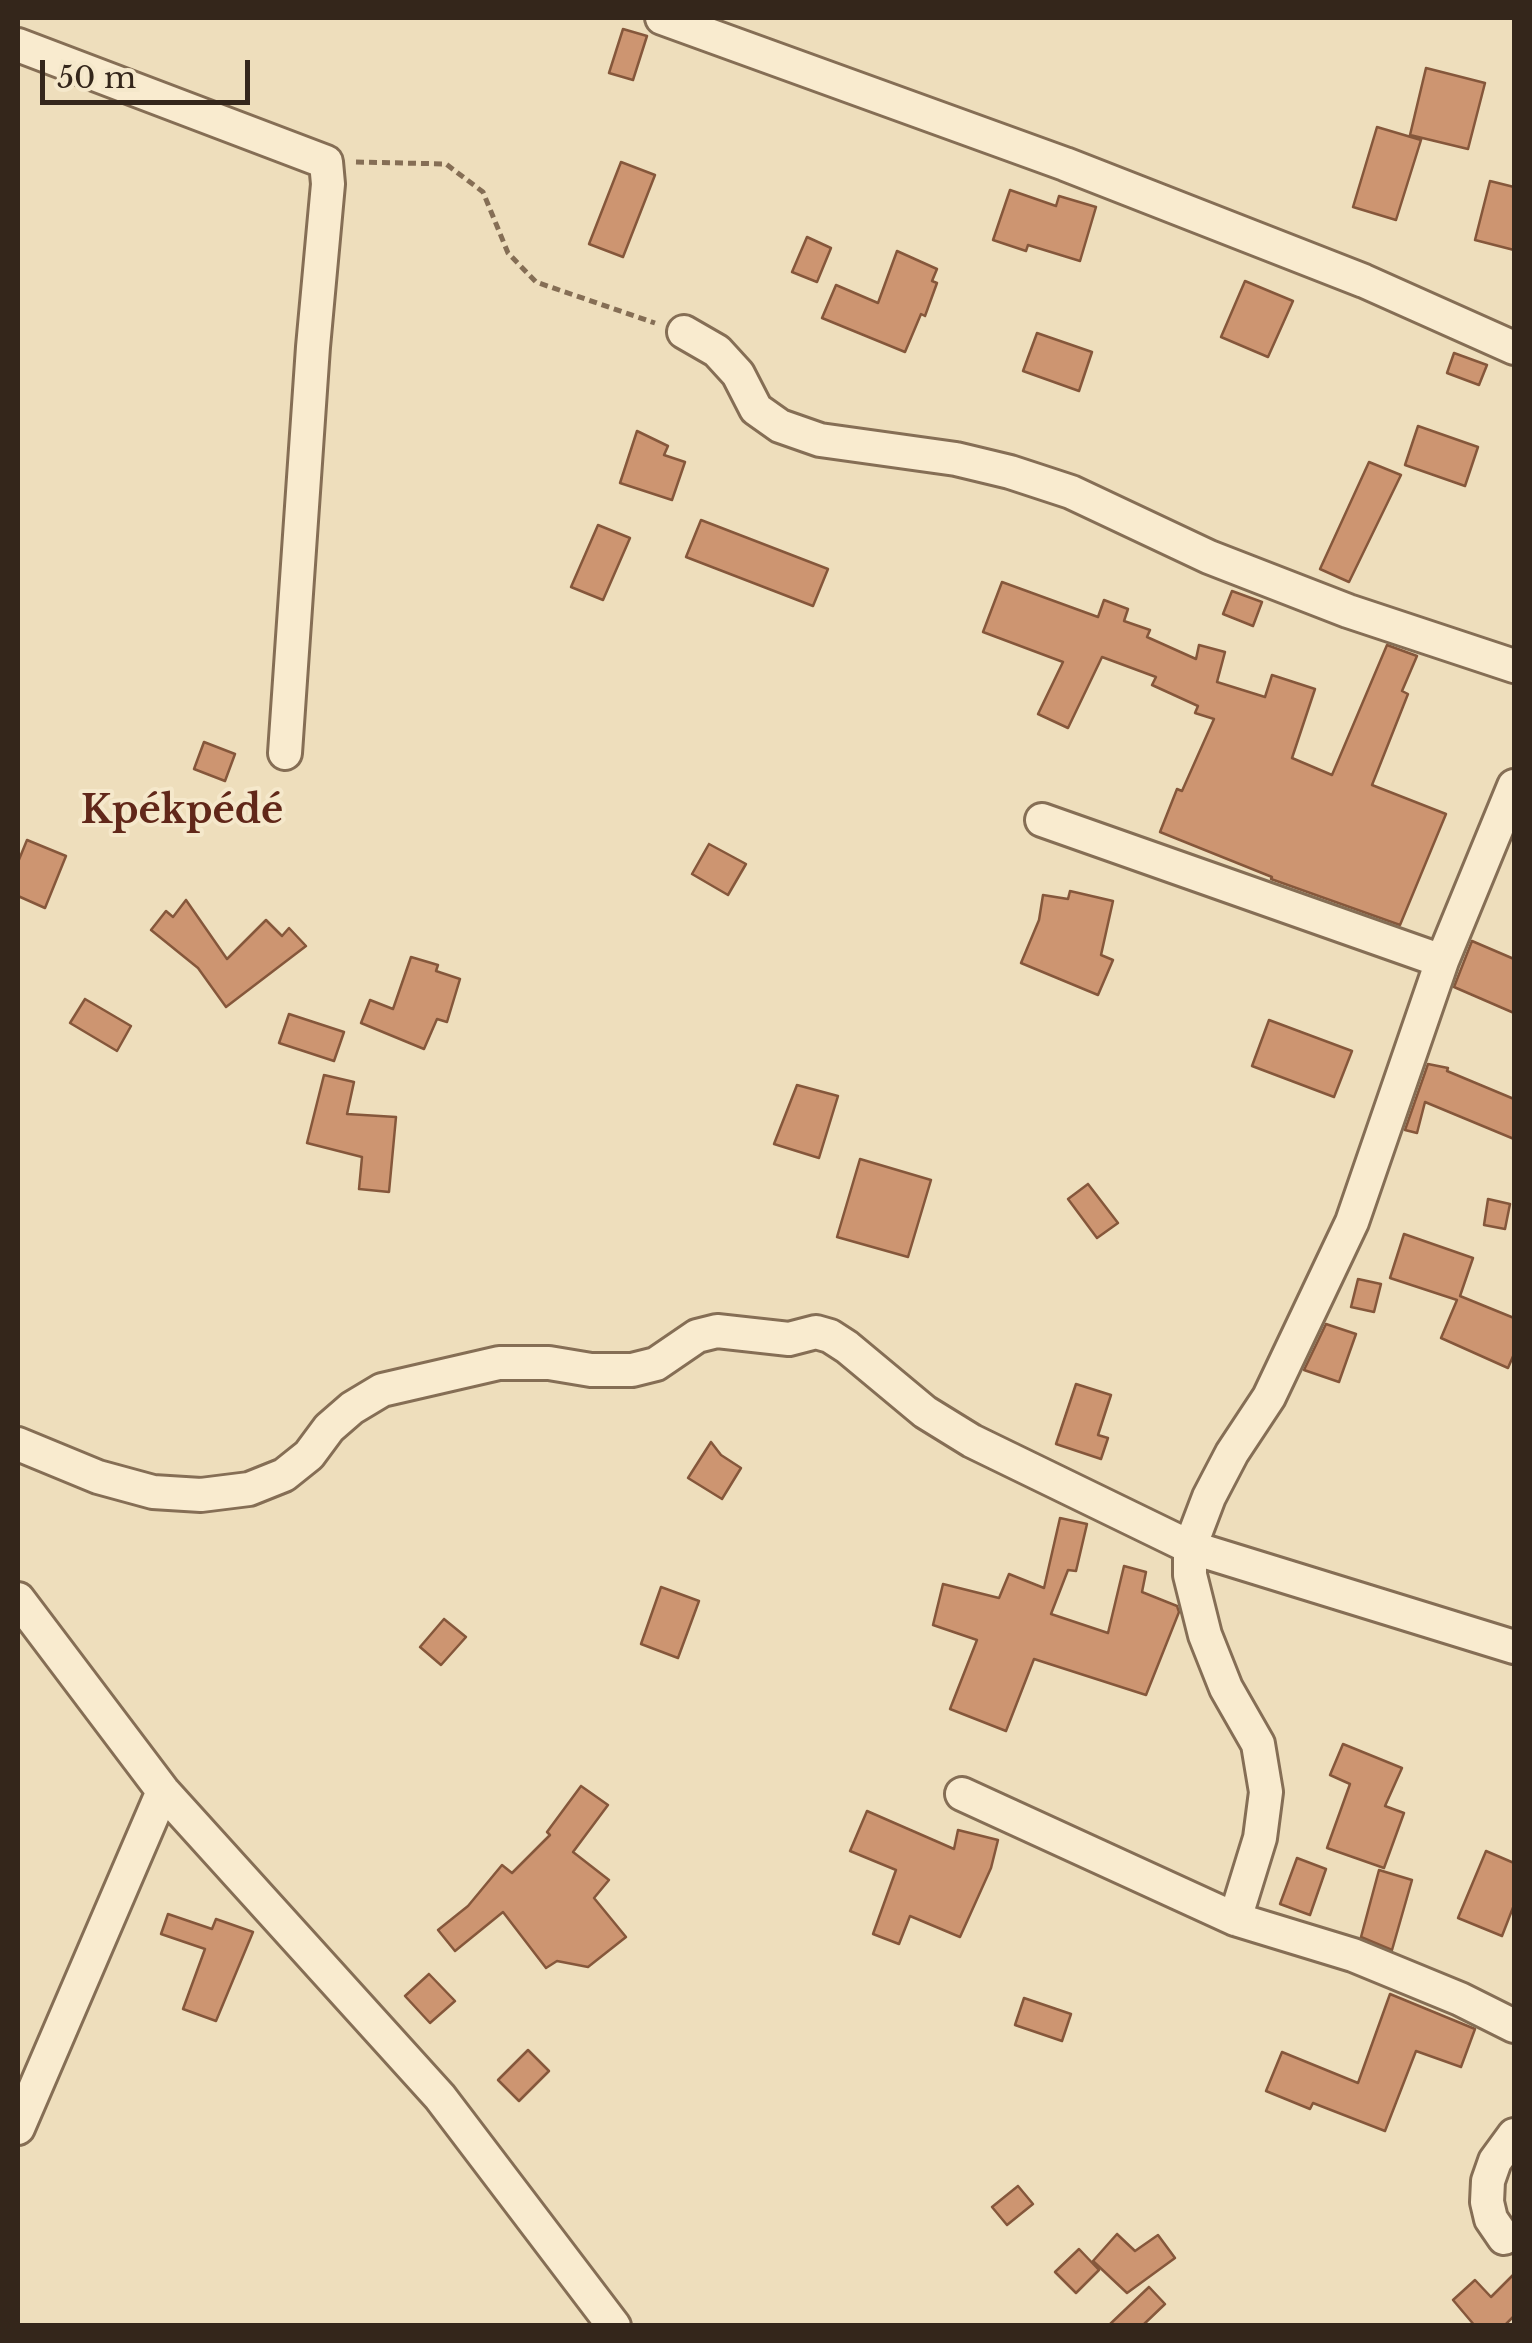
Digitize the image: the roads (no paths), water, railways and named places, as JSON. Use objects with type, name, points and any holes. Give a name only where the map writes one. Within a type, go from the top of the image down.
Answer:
[{"type":"street","points":[[662,18],[1065,164],[1364,281],[1514,348]]},
{"type":"street","points":[[18,45],[326,162],[328,184],[285,754]]},
{"type":"street","points":[[684,332],[717,351],[738,374],[756,409],[780,426],[820,440],[956,459],[1010,472],[1071,492],[1209,557],[1330,604],[1514,666]]},
{"type":"street","points":[[1235,1919],[1260,1838],[1266,1792],[1258,1744],[1226,1688],[1205,1635],[1190,1575],[1190,1548],[1209,1497],[1269,1397],[1352,1222],[1442,961],[1514,786]]},
{"type":"street","points":[[1042,820],[1442,961]]},
{"type":"street","points":[[18,1444],[98,1477],[153,1492],[201,1495],[249,1490],[284,1475],[352,1408],[382,1390],[499,1364],[549,1363],[592,1370],[632,1370],[656,1364],[696,1336],[717,1331],[789,1339],[816,1332],[847,1346],[925,1412],[972,1441],[1190,1548],[1513,1643]]},
{"type":"street","points":[[18,1599],[163,1791],[440,2097],[614,2326]]},
{"type":"street","points":[[18,2128],[163,1791]]},
{"type":"street","points":[[962,1794],[1235,1919],[1353,1956],[1460,1999],[1514,2026]]},
{"type":"street","points":[[1504,2238],[1491,2220],[1488,2180],[1514,2135]]},
{"type":"district","name":"Kpékpédé","points":[[182,812]]}]
